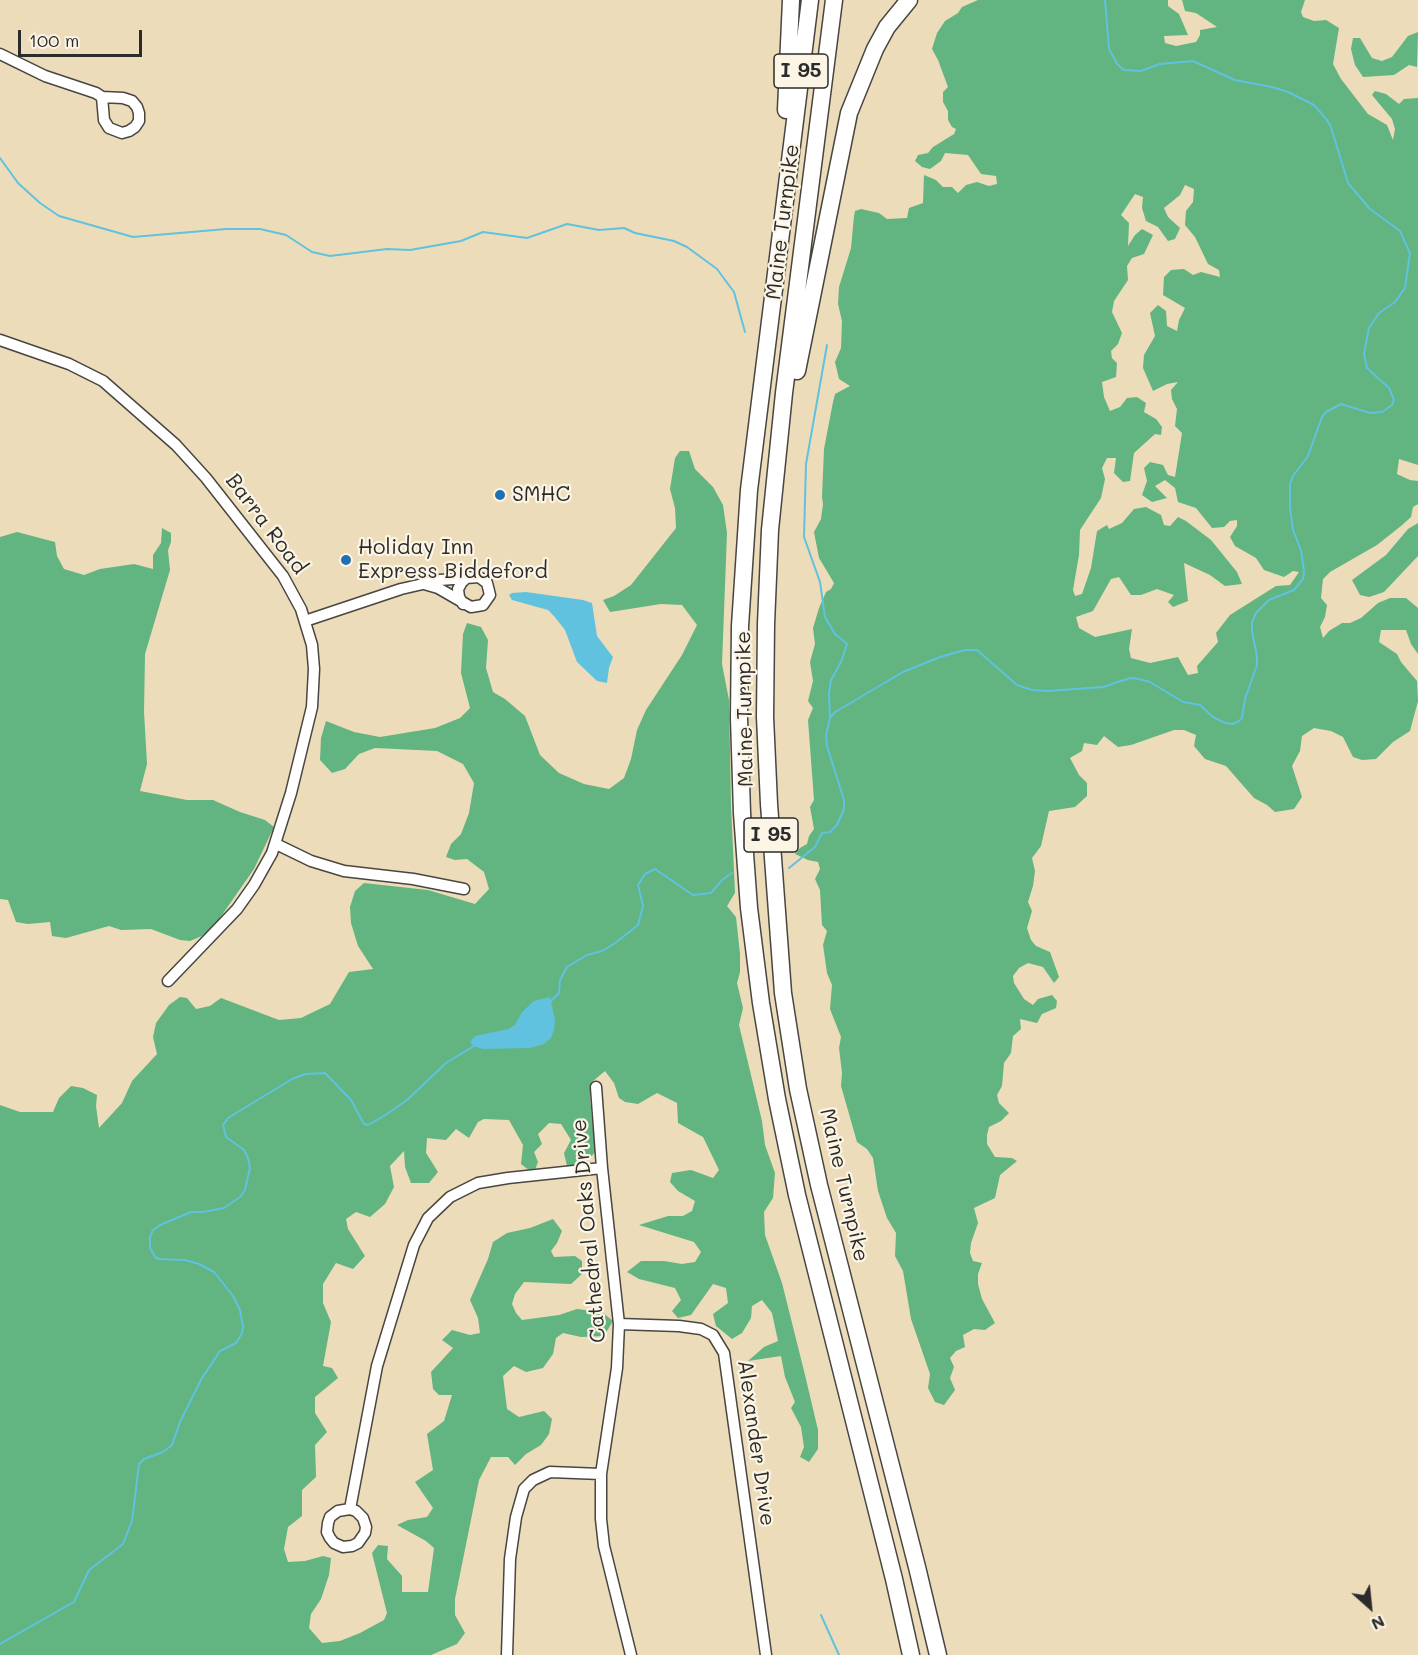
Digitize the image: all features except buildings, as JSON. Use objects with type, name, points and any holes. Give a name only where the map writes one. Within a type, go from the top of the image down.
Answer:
[{"type":"highway","points":[[791,0],[785,118],[791,143]]},
{"type":"highway","name":"Maine Turnpike","points":[[810,0],[748,490],[740,626],[742,801],[749,908],[777,1099],[797,1195],[911,1655]]},
{"type":"highway","name":"Maine Turnpike","points":[[834,0],[784,393],[771,530],[766,624],[765,717],[770,828],[783,993],[798,1089],[819,1185],[938,1655]]},
{"type":"highway","points":[[784,393],[796,376],[849,113],[875,49],[887,27],[909,0]]},
{"type":"street","points":[[0,54],[37,72],[102,97]]},
{"type":"street","name":"Barra Road","points":[[0,340],[69,364],[102,381],[171,441],[206,478],[277,567],[296,598],[305,621],[313,654],[314,695],[300,761],[276,844],[261,875],[237,909],[168,981]]},
{"type":"street","points":[[305,621],[401,589],[440,580],[474,577],[488,584],[489,597],[475,608],[466,606],[438,588],[424,584]]},
{"type":"street","points":[[466,606],[461,601],[458,591],[462,582],[474,577]]},
{"type":"street","points":[[276,844],[311,861],[344,871],[413,879],[464,889]]},
{"type":"street","name":"Cathedral Oaks Drive","points":[[596,1087],[602,1168],[619,1324],[616,1368],[601,1474],[601,1519],[604,1546],[631,1655]]},
{"type":"street","points":[[350,1509],[377,1366],[414,1245],[428,1218],[450,1197],[478,1183],[602,1168]]},
{"type":"street","name":"Alexander Drive","points":[[619,1324],[701,1329],[713,1335],[724,1353],[766,1655]]},
{"type":"street","points":[[507,1655],[510,1559],[516,1517],[524,1489],[533,1480],[550,1472],[601,1474]]},
{"type":"green space","points":[[978,0],[1168,0],[1168,6],[1179,14],[1188,35],[1164,36],[1165,43],[1176,46],[1196,42],[1200,30],[1217,27],[1196,13],[1185,11],[1182,0],[1305,0],[1301,12],[1303,17],[1314,21],[1326,20],[1339,28],[1333,64],[1341,79],[1368,114],[1387,125],[1393,140],[1395,129],[1392,119],[1372,95],[1375,91],[1386,94],[1399,104],[1404,99],[1418,98],[1418,465],[1399,459],[1397,474],[1418,481],[1418,504],[1413,507],[1411,517],[1377,545],[1330,572],[1323,579],[1321,598],[1327,605],[1320,627],[1323,638],[1342,623],[1350,623],[1361,618],[1378,603],[1390,598],[1406,598],[1418,608],[1418,654],[1406,630],[1381,630],[1379,642],[1397,654],[1417,681],[1418,701],[1410,731],[1393,742],[1376,759],[1362,760],[1353,757],[1343,737],[1331,731],[1314,728],[1302,736],[1300,751],[1292,766],[1302,797],[1294,809],[1275,812],[1254,798],[1226,766],[1205,759],[1194,746],[1196,735],[1184,730],[1174,730],[1131,745],[1118,747],[1104,736],[1097,745],[1084,743],[1082,751],[1070,758],[1079,775],[1087,783],[1087,796],[1075,807],[1049,811],[1041,846],[1032,858],[1035,871],[1028,902],[1032,911],[1027,928],[1031,940],[1036,946],[1050,952],[1059,977],[1054,983],[1043,967],[1028,963],[1019,968],[1013,976],[1014,983],[1024,999],[1033,1005],[1038,999],[1052,995],[1057,1001],[1056,1008],[1042,1014],[1037,1023],[1020,1019],[1021,1029],[1013,1036],[1011,1053],[1004,1063],[1002,1086],[997,1095],[999,1103],[1009,1113],[1001,1121],[989,1127],[987,1144],[995,1157],[1012,1158],[1017,1161],[1000,1175],[995,1198],[974,1208],[978,1223],[970,1253],[973,1261],[982,1263],[978,1274],[978,1284],[982,1299],[995,1323],[985,1330],[974,1329],[963,1335],[965,1347],[956,1351],[950,1358],[954,1367],[950,1378],[955,1390],[944,1405],[935,1402],[928,1388],[930,1374],[911,1319],[903,1271],[895,1256],[896,1233],[887,1218],[878,1191],[873,1158],[867,1149],[857,1142],[841,1086],[839,1048],[841,1037],[830,1009],[832,985],[827,973],[823,945],[827,931],[822,925],[820,890],[815,879],[820,869],[818,862],[795,854],[807,844],[814,829],[810,807],[814,800],[808,720],[813,708],[808,701],[813,681],[810,662],[815,644],[813,628],[819,608],[826,592],[834,583],[819,558],[814,532],[821,519],[824,449],[833,402],[835,394],[850,386],[839,379],[835,362],[841,348],[842,321],[838,304],[839,287],[851,248],[855,211],[861,209],[879,213],[887,219],[907,218],[909,208],[923,203],[924,175],[936,180],[943,187],[952,187],[958,193],[966,185],[977,182],[989,186],[997,184],[996,176],[981,174],[968,155],[945,153],[941,161],[930,169],[922,167],[915,161],[918,155],[928,153],[933,147],[954,134],[956,129],[948,120],[943,92],[948,87],[932,49],[937,33],[945,21],[958,13],[962,7]],"holes":[[[1185,185],[1194,189],[1193,202],[1186,211],[1185,225],[1195,237],[1208,264],[1219,270],[1220,277],[1201,272],[1193,275],[1184,269],[1171,270],[1164,277],[1163,295],[1185,308],[1177,331],[1167,326],[1166,311],[1158,305],[1150,313],[1155,336],[1144,355],[1143,368],[1153,391],[1167,384],[1178,382],[1171,390],[1177,409],[1175,426],[1182,433],[1175,477],[1168,475],[1163,465],[1150,462],[1144,468],[1147,481],[1142,495],[1152,502],[1167,498],[1155,486],[1165,480],[1175,488],[1178,502],[1196,508],[1212,528],[1224,527],[1230,521],[1237,520],[1237,526],[1230,537],[1235,546],[1256,558],[1264,570],[1284,577],[1293,571],[1299,572],[1290,585],[1276,586],[1230,615],[1216,633],[1218,642],[1197,666],[1198,673],[1188,675],[1178,657],[1150,663],[1131,658],[1129,649],[1132,629],[1095,637],[1079,628],[1076,617],[1093,611],[1111,579],[1119,577],[1131,595],[1141,595],[1157,589],[1174,595],[1168,602],[1173,607],[1188,601],[1184,563],[1210,575],[1225,586],[1242,584],[1237,572],[1211,540],[1186,521],[1178,517],[1170,526],[1164,525],[1161,515],[1146,507],[1134,509],[1122,523],[1109,529],[1107,525],[1097,531],[1091,568],[1082,594],[1075,596],[1073,590],[1079,555],[1080,530],[1101,498],[1105,479],[1102,468],[1107,458],[1116,458],[1114,473],[1123,482],[1130,481],[1134,453],[1155,434],[1161,435],[1162,427],[1156,419],[1144,412],[1146,403],[1137,397],[1127,398],[1120,407],[1110,411],[1104,397],[1102,382],[1116,377],[1117,363],[1112,358],[1111,351],[1118,344],[1122,333],[1112,312],[1114,301],[1128,280],[1127,266],[1132,258],[1144,254],[1153,235],[1142,229],[1128,246],[1129,223],[1121,215],[1135,194],[1143,197],[1142,208],[1146,221],[1158,227],[1168,241],[1175,239],[1180,228],[1168,217],[1164,208],[1180,195]]]},
{"type":"green space","points":[[1418,32],[1417,67],[1409,65],[1394,75],[1363,77],[1355,65],[1351,49],[1353,38],[1360,38],[1372,58],[1382,61],[1392,57],[1408,36]]},
{"type":"green space","points":[[680,451],[689,451],[695,469],[713,487],[723,505],[727,533],[722,664],[729,700],[735,893],[727,906],[736,917],[740,954],[740,972],[737,983],[743,1008],[739,1025],[762,1121],[765,1145],[775,1173],[773,1198],[764,1212],[765,1235],[782,1283],[805,1375],[818,1430],[818,1449],[809,1462],[800,1457],[804,1447],[801,1427],[791,1408],[795,1402],[785,1377],[781,1356],[748,1361],[764,1347],[778,1341],[772,1313],[762,1300],[752,1306],[751,1318],[742,1333],[732,1339],[716,1326],[713,1314],[728,1303],[726,1288],[713,1284],[691,1315],[678,1318],[672,1311],[681,1300],[675,1288],[639,1279],[627,1272],[641,1261],[682,1264],[695,1262],[701,1252],[694,1242],[639,1225],[668,1216],[683,1216],[692,1211],[695,1201],[678,1191],[670,1182],[672,1173],[691,1170],[713,1178],[719,1170],[703,1137],[678,1123],[677,1103],[657,1093],[638,1104],[625,1102],[619,1098],[614,1083],[605,1071],[592,1082],[590,1096],[596,1151],[584,1165],[567,1166],[564,1153],[571,1140],[561,1124],[549,1123],[538,1134],[542,1144],[534,1152],[538,1162],[534,1172],[521,1164],[523,1145],[509,1120],[484,1119],[478,1122],[469,1138],[456,1129],[446,1140],[427,1138],[426,1153],[438,1172],[429,1183],[411,1183],[405,1167],[404,1151],[390,1166],[394,1187],[385,1204],[370,1217],[356,1212],[346,1219],[348,1229],[365,1256],[353,1269],[336,1263],[323,1284],[323,1303],[331,1322],[323,1366],[332,1368],[338,1378],[315,1397],[315,1413],[327,1432],[315,1445],[316,1477],[302,1490],[302,1516],[288,1527],[284,1549],[288,1562],[305,1561],[323,1556],[331,1558],[329,1575],[321,1599],[311,1614],[309,1628],[322,1643],[340,1641],[384,1620],[387,1613],[372,1553],[378,1545],[388,1546],[387,1559],[402,1576],[402,1592],[428,1592],[434,1548],[397,1525],[408,1520],[427,1517],[433,1508],[415,1482],[433,1470],[427,1434],[444,1421],[452,1395],[439,1395],[433,1389],[431,1372],[453,1348],[442,1340],[452,1330],[470,1335],[480,1333],[478,1318],[470,1300],[493,1242],[507,1233],[530,1228],[553,1219],[562,1231],[551,1251],[554,1257],[575,1256],[582,1261],[582,1274],[571,1284],[524,1282],[515,1294],[512,1304],[516,1313],[522,1320],[559,1315],[577,1309],[602,1312],[613,1321],[604,1336],[581,1337],[563,1333],[556,1338],[553,1354],[543,1368],[526,1372],[514,1366],[503,1376],[507,1409],[519,1417],[544,1411],[552,1419],[549,1434],[541,1445],[526,1454],[515,1465],[508,1457],[491,1457],[479,1480],[455,1599],[455,1615],[465,1633],[457,1644],[431,1655],[0,1655],[0,1105],[20,1112],[53,1112],[59,1098],[71,1086],[83,1088],[97,1095],[99,1128],[122,1103],[132,1081],[157,1054],[153,1037],[156,1023],[169,1005],[180,997],[187,998],[196,1009],[210,1006],[221,998],[279,1020],[301,1018],[330,1004],[349,972],[373,969],[358,946],[351,923],[350,907],[355,891],[364,883],[428,890],[475,904],[489,889],[484,872],[467,859],[455,860],[446,857],[451,844],[461,834],[469,813],[474,783],[463,764],[437,751],[375,748],[359,754],[345,769],[332,773],[320,760],[321,738],[326,721],[354,732],[380,737],[435,728],[460,718],[470,708],[461,673],[463,634],[467,623],[481,627],[488,640],[486,668],[493,692],[525,716],[540,755],[559,773],[584,784],[609,789],[624,778],[637,730],[646,710],[682,655],[697,625],[682,605],[661,604],[610,612],[603,600],[631,585],[676,528],[675,508],[670,489],[675,458]]},
{"type":"green space","points":[[1418,523],[1418,556],[1384,592],[1369,597],[1360,595],[1352,580],[1386,555],[1408,529]]},
{"type":"green space","points":[[162,528],[171,533],[168,550],[170,570],[145,654],[144,712],[147,764],[140,791],[187,800],[213,800],[265,820],[274,827],[254,869],[215,925],[202,936],[190,941],[180,940],[151,929],[121,930],[109,926],[66,938],[52,936],[50,922],[28,924],[16,922],[8,900],[0,899],[0,537],[17,532],[55,542],[57,556],[64,569],[84,575],[100,569],[134,564],[153,569],[153,555],[161,543]]},
{"type":"water","points":[[526,592],[592,603],[597,636],[613,657],[607,683],[597,681],[577,662],[565,630],[548,610],[512,600],[509,595]]},
{"type":"water","points":[[550,997],[555,1020],[554,1030],[551,1038],[544,1044],[530,1048],[483,1049],[473,1046],[470,1042],[475,1036],[508,1029],[515,1025],[522,1012],[534,1001]]},
{"type":"waterway","points":[[789,868],[815,847],[822,833],[830,832],[837,825],[844,809],[844,800],[827,746],[826,735],[830,718],[835,712],[903,672],[940,657],[965,650],[977,650],[1017,685],[1032,690],[1103,687],[1130,678],[1139,679],[1150,682],[1183,702],[1200,705],[1213,717],[1225,723],[1233,724],[1239,721],[1242,718],[1245,699],[1257,665],[1252,631],[1252,622],[1256,613],[1269,600],[1294,590],[1303,579],[1301,550],[1293,530],[1290,508],[1290,484],[1293,476],[1308,456],[1322,417],[1326,412],[1341,404],[1370,413],[1382,412],[1392,405],[1394,400],[1389,388],[1367,368],[1364,354],[1369,328],[1379,313],[1395,302],[1405,288],[1410,253],[1400,231],[1370,209],[1348,183],[1327,120],[1314,105],[1288,92],[1235,80],[1193,61],[1160,64],[1141,71],[1124,70],[1118,65],[1109,49],[1105,0]]},
{"type":"waterway","points":[[0,158],[18,183],[59,216],[133,237],[226,229],[260,229],[286,235],[312,252],[330,256],[387,249],[410,250],[461,241],[483,232],[527,238],[567,224],[599,230],[624,228],[635,233],[674,241],[687,247],[717,269],[734,292],[745,332]]},
{"type":"waterway","points":[[827,345],[806,464],[804,537],[820,582],[825,617],[835,634],[847,644],[841,662],[831,680],[830,718]]},
{"type":"waterway","points":[[550,1002],[559,993],[560,980],[567,967],[587,955],[602,951],[614,944],[638,925],[643,906],[638,885],[645,874],[655,869],[693,895],[711,893],[722,880],[732,873]]},
{"type":"waterway","points":[[0,1644],[74,1602],[89,1570],[123,1544],[132,1521],[139,1464],[144,1459],[163,1452],[172,1445],[180,1422],[202,1378],[220,1351],[236,1343],[242,1333],[240,1310],[233,1296],[214,1272],[185,1260],[159,1259],[155,1257],[150,1248],[150,1237],[153,1230],[160,1225],[191,1212],[224,1208],[240,1197],[245,1190],[250,1168],[248,1158],[244,1150],[226,1137],[223,1125],[228,1118],[292,1079],[305,1074],[325,1073],[351,1100],[364,1124],[368,1125],[407,1100],[446,1063],[474,1046]]},
{"type":"waterway","points":[[821,1615],[839,1655]]},
{"type":"place","name":"SMHC","points":[[500,495]]},
{"type":"place","name":"Holiday Inn Express Biddeford","points":[[346,560]]}]
